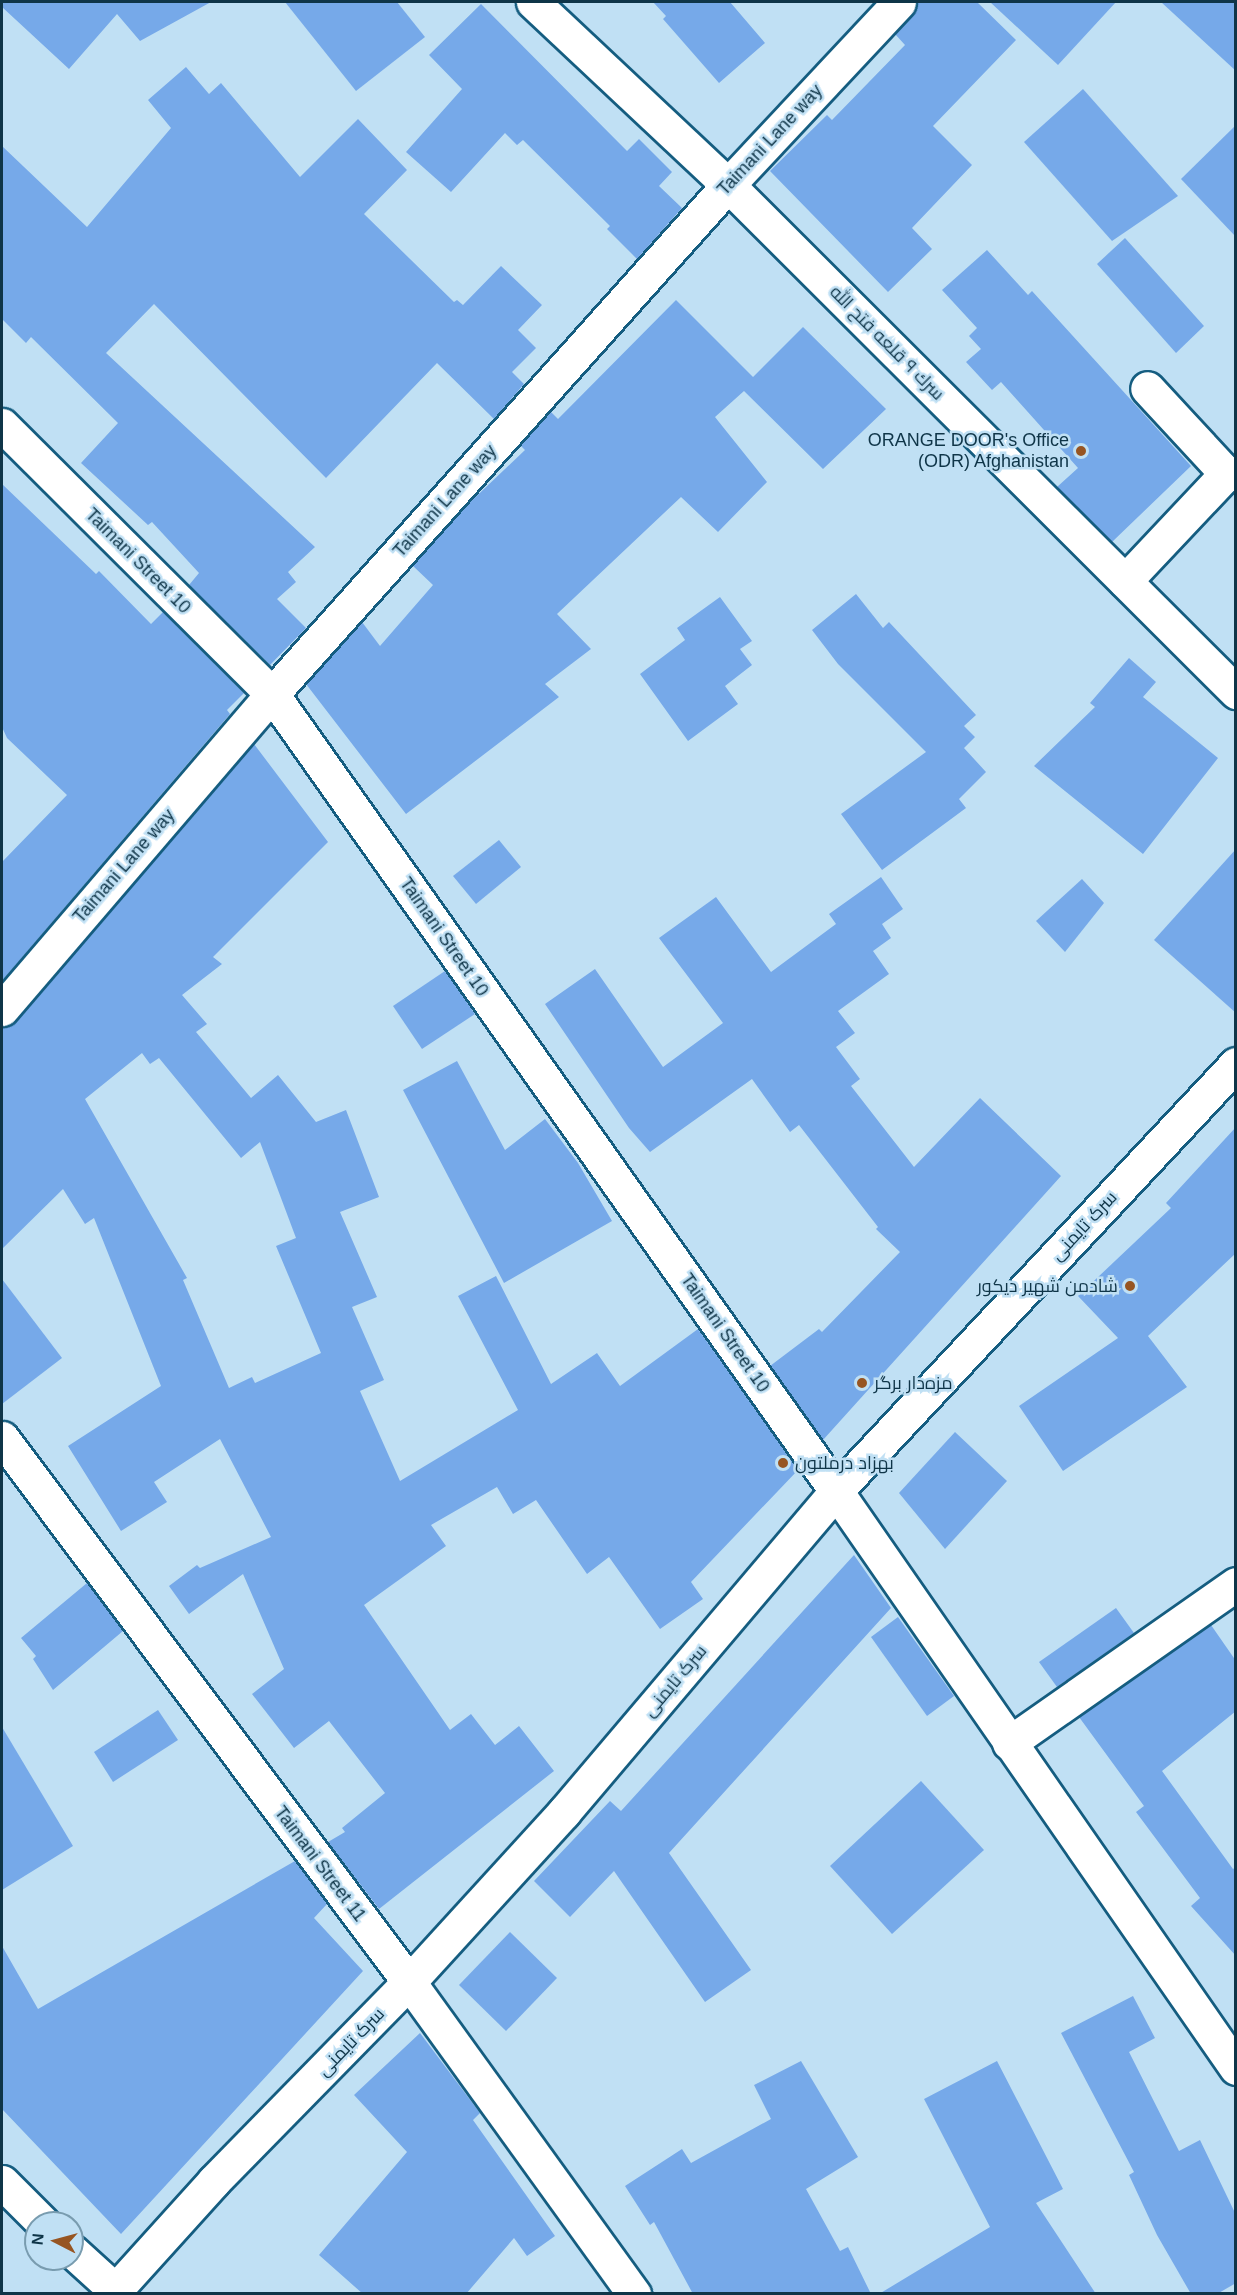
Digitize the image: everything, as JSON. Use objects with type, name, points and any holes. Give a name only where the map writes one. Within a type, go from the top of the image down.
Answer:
[{"type":"street","name":"سرك ٩ قلعه فتح الله","points":[[532,2],[728,185],[1236,692]]},
{"type":"street","name":"Taimani Lane way","points":[[2,1009],[272,694],[728,185],[899,2]]},
{"type":"street","points":[[1125,581],[1222,478],[1222,469],[1147,388]]},
{"type":"street","name":"Taimani Street 10","points":[[2,425],[272,694],[836,1491],[1236,2068]]},
{"type":"street","name":"سرک تایمنی","points":[[113,2292],[214,2181],[409,1982],[564,1812],[836,1491],[1236,1064]]},
{"type":"street","name":"Taimani Street 11","points":[[2,1438],[409,1982],[634,2294]]},
{"type":"street","points":[[1009,1743],[1236,1584]]},
{"type":"street","points":[[2,2182],[31,2211]]},
{"type":"street","points":[[84,2264],[113,2292]]},
{"type":"building","points":[[2,2],[211,2],[140,41],[117,14],[69,69],[2,7]]},
{"type":"building","points":[[285,2],[397,2],[425,37],[356,91]]},
{"type":"building","points":[[653,2],[730,2],[765,43],[719,83],[663,19],[666,16]]},
{"type":"building","points":[[917,2],[977,2],[1016,40],[933,126],[972,165],[912,228],[932,249],[888,292],[770,171],[827,115],[832,120],[905,45],[895,34],[913,14]]},
{"type":"building","points":[[990,2],[1116,2],[1058,65]]},
{"type":"building","points":[[1161,2],[1236,2],[1236,71]]},
{"type":"building","points":[[481,4],[627,151],[639,139],[672,172],[659,186],[682,208],[637,259],[607,229],[610,226],[523,140],[517,145],[505,133],[451,192],[406,152],[462,89],[429,55]]},
{"type":"building","points":[[186,67],[209,94],[221,83],[300,177],[358,119],[407,170],[364,214],[454,302],[457,300],[463,305],[501,266],[542,305],[518,330],[536,348],[512,372],[524,384],[494,419],[437,363],[326,478],[154,304],[106,353],[315,547],[288,572],[296,582],[277,599],[306,628],[270,665],[189,585],[199,573],[152,522],[148,525],[81,463],[118,423],[31,337],[26,343],[2,319],[2,146],[87,227],[171,128],[148,100]]},
{"type":"building","points":[[1083,89],[1178,196],[1112,241],[1024,142]]},
{"type":"building","points":[[1236,125],[1236,237],[1181,179]]},
{"type":"building","points":[[1125,238],[1204,326],[1176,353],[1097,264]]},
{"type":"building","points":[[987,250],[1028,295],[1032,291],[1191,466],[1112,542],[1057,487],[1078,468],[1001,382],[992,390],[966,362],[981,349],[969,336],[977,328],[942,290]]},
{"type":"building","points":[[676,300],[753,377],[803,327],[886,409],[823,469],[744,391],[715,417],[767,482],[718,532],[681,497],[557,614],[591,649],[545,684],[559,697],[406,814],[306,684],[362,622],[380,646],[433,585],[412,565],[464,508],[525,450],[520,445],[550,411],[558,419]]},
{"type":"building","points":[[2,484],[96,574],[99,571],[151,624],[163,612],[244,693],[227,710],[230,714],[2,981],[2,862],[67,795],[7,738],[2,727]]},
{"type":"building","points":[[856,594],[883,628],[889,622],[976,715],[964,726],[975,737],[964,748],[986,772],[959,799],[966,808],[882,870],[841,814],[926,752],[838,664],[812,630]]},
{"type":"building","points":[[720,597],[752,641],[740,649],[752,665],[725,686],[738,704],[688,741],[640,674],[685,640],[677,628]]},
{"type":"building","points":[[1129,658],[1156,682],[1143,697],[1218,758],[1143,854],[1034,766],[1095,707],[1090,703]]},
{"type":"building","points":[[254,744],[328,842],[213,957],[222,964],[182,995],[207,1024],[196,1032],[251,1098],[278,1075],[316,1122],[346,1110],[379,1197],[340,1212],[377,1297],[352,1307],[384,1380],[360,1391],[400,1481],[518,1410],[458,1296],[496,1276],[551,1384],[597,1353],[620,1386],[698,1329],[798,1470],[691,1582],[703,1599],[660,1629],[609,1557],[587,1574],[536,1500],[513,1514],[497,1487],[431,1525],[446,1546],[364,1605],[450,1730],[471,1714],[495,1745],[519,1726],[554,1771],[379,1909],[328,1842],[345,1832],[342,1828],[385,1793],[329,1721],[294,1748],[252,1694],[284,1669],[243,1574],[189,1614],[169,1586],[197,1565],[200,1568],[271,1537],[220,1439],[154,1482],[167,1502],[121,1531],[68,1446],[161,1386],[94,1218],[85,1224],[63,1189],[2,1249],[2,1027],[16,1021]],"holes":[[[142,1053],[150,1064],[159,1058],[241,1158],[260,1142],[296,1238],[276,1246],[321,1353],[255,1383],[252,1377],[229,1388],[183,1280],[187,1278],[85,1099]]]},
{"type":"building","points":[[499,840],[521,867],[476,904],[453,876]]},
{"type":"building","points":[[1236,849],[1236,1013],[1154,940]]},
{"type":"building","points":[[881,877],[903,909],[882,924],[891,938],[873,951],[889,974],[838,1011],[855,1033],[836,1047],[860,1079],[851,1086],[914,1167],[980,1098],[1061,1176],[823,1440],[770,1366],[819,1329],[822,1332],[900,1252],[876,1229],[878,1227],[799,1125],[790,1132],[752,1079],[650,1152],[629,1128],[545,1004],[595,969],[663,1067],[723,1023],[659,938],[716,897],[771,972],[836,924],[829,914]]},
{"type":"building","points":[[1082,879],[1104,903],[1065,952],[1036,921]]},
{"type":"building","points":[[445,971],[475,1014],[422,1049],[393,1006]]},
{"type":"building","points":[[457,1061],[505,1150],[545,1119],[578,1163],[612,1221],[504,1283],[403,1090]]},
{"type":"building","points":[[1236,1127],[1236,1253],[1148,1336],[1187,1387],[1063,1471],[1019,1406],[1118,1338],[1078,1296],[1171,1208],[1166,1203]]},
{"type":"building","points":[[2,1279],[62,1358],[2,1404]]},
{"type":"building","points":[[955,1432],[1007,1481],[945,1549],[899,1493]]},
{"type":"building","points":[[854,1555],[891,1608],[669,1853],[751,1970],[705,2002],[614,1871],[570,1917],[534,1881],[610,1801],[621,1811]]},
{"type":"building","points":[[87,1583],[123,1631],[53,1690],[33,1659],[36,1656],[21,1638]]},
{"type":"building","points":[[1116,1608],[1134,1633],[1057,1687],[1039,1662]]},
{"type":"building","points":[[898,1617],[954,1696],[927,1716],[871,1637]]},
{"type":"building","points":[[1211,1625],[1236,1661],[1236,1711],[1162,1771],[1233,1869],[1236,1867],[1236,1956],[1191,1906],[1200,1898],[1136,1812],[1144,1806],[1079,1717]]},
{"type":"building","points":[[158,1710],[178,1740],[113,1782],[94,1752]]},
{"type":"building","points":[[2,1727],[73,1846],[2,1890]]},
{"type":"building","points":[[921,1781],[984,1850],[892,1934],[830,1866]]},
{"type":"building","points":[[295,1861],[327,1904],[314,1918],[363,1971],[121,2234],[2,2109],[2,1946],[38,2009]]},
{"type":"building","points":[[510,1932],[557,1978],[506,2031],[459,1985]]},
{"type":"building","points":[[1133,1996],[1155,2038],[1129,2052],[1179,2151],[1200,2140],[1236,2215],[1236,2283],[1217,2294],[1191,2294],[1157,2235],[1129,2175],[1134,2172],[1061,2033]]},
{"type":"building","points":[[420,2033],[480,2113],[473,2120],[555,2236],[527,2256],[514,2238],[466,2294],[363,2294],[319,2255],[407,2152],[354,2095]]},
{"type":"building","points":[[801,2061],[858,2157],[806,2189],[840,2251],[848,2247],[871,2294],[693,2294],[654,2222],[650,2225],[625,2186],[682,2149],[691,2163],[771,2119],[754,2085]]},
{"type":"building","points":[[997,2061],[1063,2189],[1036,2203],[1096,2294],[879,2294],[990,2227],[924,2099]]},
{"type":"place","name":"ORANGE DOOR's Office (ODR) Afghanistan","points":[[1081,451]]},
{"type":"place","name":"شادمن شهیر دیکور","points":[[1130,1286]]},
{"type":"place","name":"مزه‌دار برگر","points":[[862,1383]]},
{"type":"place","name":"بهزاد درملتون","points":[[783,1463]]}]
